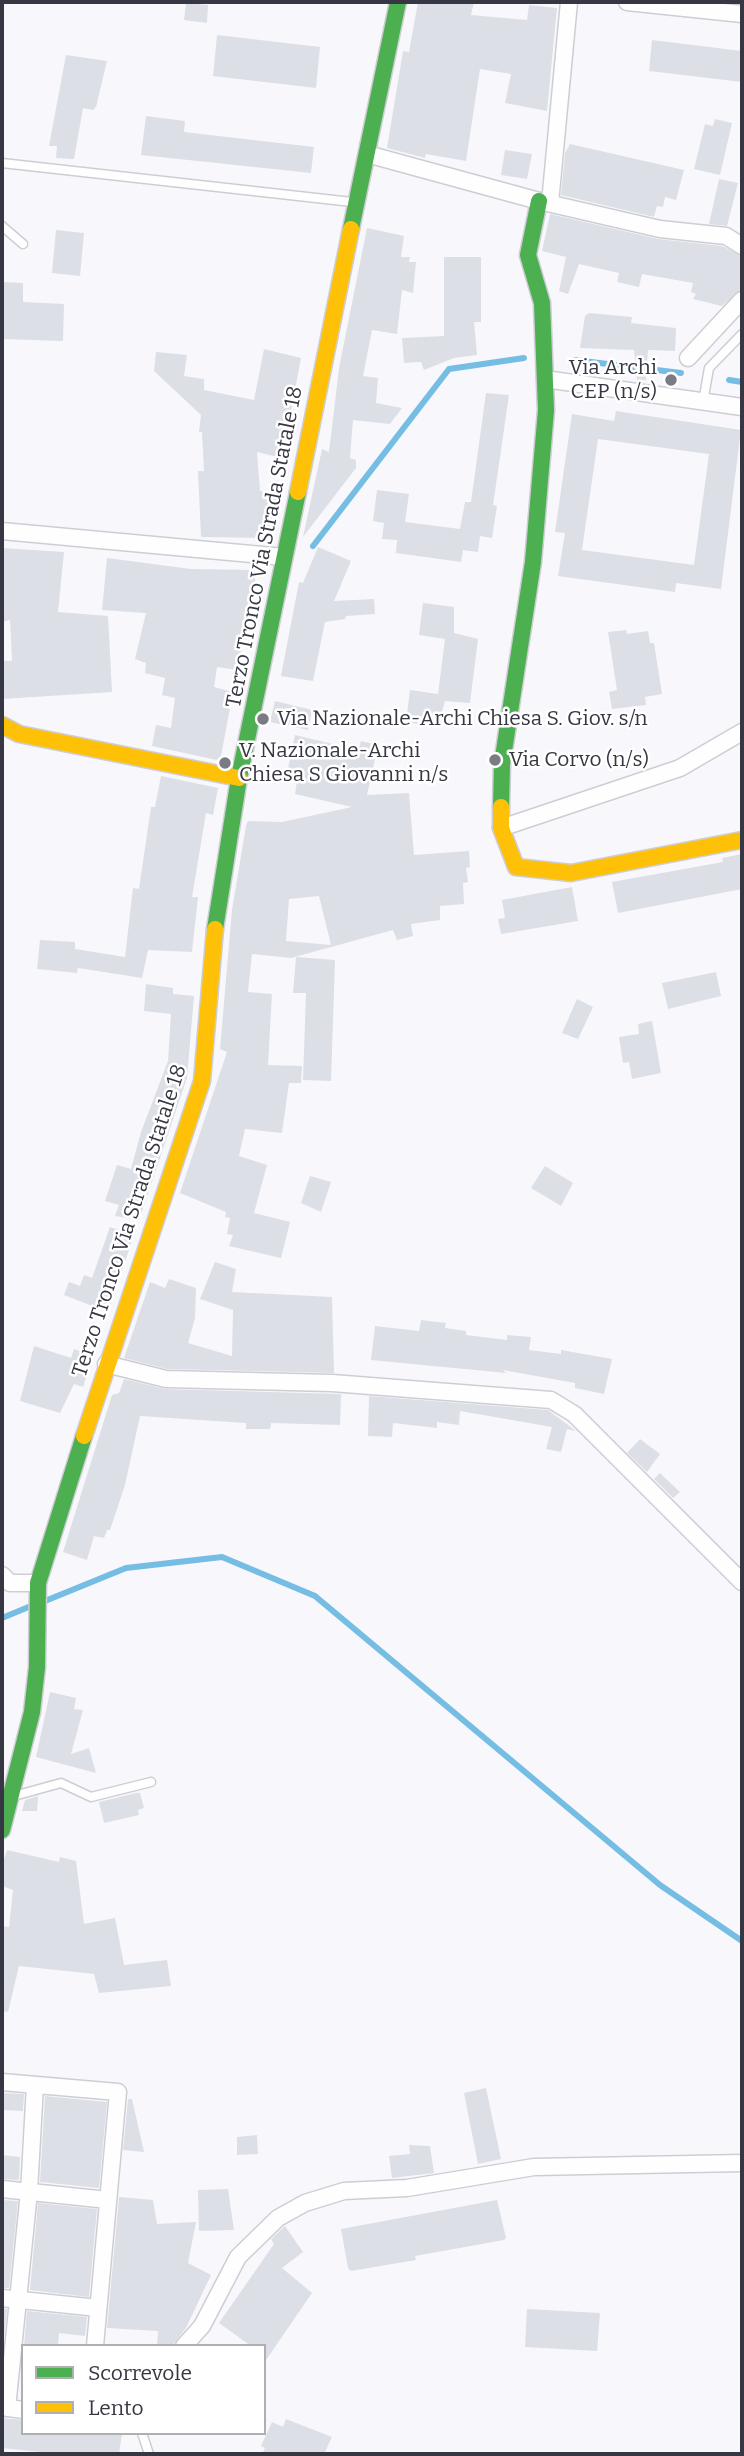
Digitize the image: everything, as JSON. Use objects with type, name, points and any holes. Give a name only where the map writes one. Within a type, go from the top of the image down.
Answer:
[{"type":"main road","name":"Terzo Tronco Via Strada Statale 18","points":[[2,1830],[32,1712],[37,1589],[106,1364],[202,1081],[217,908],[239,778],[398,2]]},
{"type":"main road","points":[[544,202],[528,256],[542,303],[546,410],[533,562],[502,764],[501,828],[516,867],[571,873],[742,839]]},
{"type":"main road","points":[[2,725],[19,734],[239,778]]},
{"type":"street","points":[[544,202],[569,2]]},
{"type":"street","points":[[627,2],[742,14]]},
{"type":"street","points":[[367,155],[544,202],[660,229],[726,236],[742,246]]},
{"type":"street","points":[[688,358],[742,300]]},
{"type":"street","points":[[545,379],[742,407]]},
{"type":"street","points":[[2,531],[284,557]]},
{"type":"street","points":[[501,828],[680,768],[742,732]]},
{"type":"street","points":[[106,1364],[166,1379],[332,1383],[551,1400],[574,1414],[742,1582]]},
{"type":"street","points":[[2,1575],[10,1583],[37,1589]]},
{"type":"street","points":[[2,2082],[118,2092],[95,2344]]},
{"type":"street","points":[[11,2408],[9,2298],[29,2192],[35,2085]]},
{"type":"street","points":[[186,2344],[202,2326],[238,2257],[278,2218],[305,2203],[344,2191],[407,2188],[534,2167],[742,2163]]},
{"type":"street","points":[[2,2189],[108,2200]]},
{"type":"street","points":[[9,2298],[98,2308]]},
{"type":"lane","points":[[2,163],[355,202]]},
{"type":"lane","points":[[2,226],[23,244]]},
{"type":"lane","points":[[702,401],[709,368],[742,334]]},
{"type":"lane","points":[[11,1797],[61,1783],[91,1797],[151,1782]]},
{"type":"lane","points":[[143,2435],[149,2454]]},
{"type":"building","points":[[418,2],[474,2],[471,15],[527,20],[529,5],[557,8],[547,111],[505,103],[511,74],[480,69],[466,161],[426,154],[425,158],[387,148],[403,51],[409,52]]},
{"type":"building","points":[[186,3],[208,5],[207,23],[184,20]]},
{"type":"building","points":[[217,35],[320,47],[316,88],[213,76]]},
{"type":"building","points":[[652,40],[742,51],[742,82],[649,71]]},
{"type":"building","points":[[66,55],[107,61],[96,107],[93,110],[83,108],[74,159],[56,158],[57,146],[49,146]]},
{"type":"building","points":[[146,116],[185,121],[184,132],[314,147],[311,173],[141,155]]},
{"type":"building","points":[[715,119],[732,123],[720,175],[694,169],[705,124],[713,126]]},
{"type":"building","points":[[570,144],[684,170],[676,200],[665,197],[663,207],[657,206],[654,217],[561,195],[565,153]]},
{"type":"building","points":[[505,150],[532,154],[527,179],[501,175]]},
{"type":"building","points":[[719,179],[738,183],[727,226],[709,224]]},
{"type":"building","points":[[550,214],[658,239],[722,246],[742,256],[742,289],[722,306],[693,299],[696,294],[691,292],[693,283],[642,274],[639,287],[617,282],[619,273],[579,264],[568,294],[559,291],[566,257],[542,251]]},
{"type":"building","points":[[367,228],[404,236],[401,257],[410,257],[409,262],[416,262],[413,293],[402,290],[397,334],[372,330],[363,376],[378,378],[376,403],[402,408],[390,424],[353,420],[350,458],[356,460],[356,468],[303,537],[322,449],[329,452],[339,368]]},
{"type":"building","points":[[56,230],[84,233],[80,276],[52,273]]},
{"type":"building","points":[[444,257],[481,257],[481,322],[474,322],[477,355],[454,358],[424,370],[421,362],[404,363],[402,338],[444,336]]},
{"type":"building","points":[[2,282],[23,283],[23,302],[64,304],[63,341],[2,339]]},
{"type":"building","points":[[589,313],[632,317],[631,323],[676,328],[675,351],[648,350],[646,380],[637,380],[634,350],[580,348],[585,316]]},
{"type":"building","points":[[264,349],[301,358],[282,458],[257,452],[260,491],[278,495],[267,538],[201,537],[198,471],[204,471],[202,432],[199,432],[201,415],[154,371],[156,352],[187,355],[184,376],[204,379],[204,390],[254,400]]},
{"type":"building","points":[[486,393],[509,395],[493,505],[497,506],[492,538],[480,536],[478,552],[463,550],[461,562],[396,553],[397,540],[382,539],[384,523],[373,521],[377,490],[409,494],[405,522],[460,529],[465,502],[471,502]]},
{"type":"building","points":[[616,411],[741,430],[721,589],[676,583],[675,592],[558,576],[565,533],[555,532],[572,414],[614,421]],"holes":[[[598,439],[709,454],[694,565],[582,550]]]},
{"type":"building","points":[[318,547],[351,561],[334,601],[374,599],[375,614],[346,616],[345,619],[325,622],[313,681],[281,676],[299,582],[303,583]]},
{"type":"building","points":[[2,548],[64,552],[58,612],[108,616],[112,692],[2,699],[2,661],[12,661],[10,620],[2,622]]},
{"type":"building","points":[[107,558],[191,569],[255,570],[255,588],[252,603],[249,603],[238,670],[217,667],[214,687],[233,692],[221,756],[217,760],[152,746],[156,725],[171,728],[175,698],[162,695],[165,678],[145,673],[146,663],[135,659],[146,613],[102,610]]},
{"type":"building","points":[[423,603],[454,607],[454,633],[478,639],[470,703],[445,701],[438,727],[406,722],[410,690],[438,694],[445,639],[419,635]]},
{"type":"building","points":[[626,630],[627,634],[648,631],[650,643],[654,643],[662,694],[645,697],[646,705],[612,709],[609,692],[617,690],[608,632]]},
{"type":"building","points":[[275,701],[312,710],[308,730],[270,722]]},
{"type":"building","points":[[295,735],[359,748],[361,741],[378,745],[367,795],[409,793],[414,855],[469,851],[470,867],[466,868],[468,882],[463,883],[464,904],[440,906],[440,920],[411,924],[413,936],[397,940],[393,930],[291,958],[252,954],[248,992],[272,994],[268,1065],[302,1066],[301,1083],[289,1083],[282,1133],[245,1129],[239,1156],[267,1165],[254,1213],[290,1222],[281,1258],[229,1246],[233,1235],[227,1234],[230,1218],[225,1217],[226,1212],[180,1193],[227,1052],[220,1049],[232,910],[248,821],[282,822],[352,807],[295,794],[297,781],[286,778]],"holes":[[[319,896],[331,945],[286,941],[289,899]]]},
{"type":"building","points":[[161,776],[218,788],[213,815],[206,813],[192,897],[198,897],[192,952],[148,950],[142,978],[78,968],[77,973],[37,969],[40,940],[75,942],[75,949],[125,957],[133,888],[139,889],[151,807],[155,807]]},
{"type":"building","points":[[742,854],[742,889],[618,913],[612,882],[723,862],[722,858]]},
{"type":"building","points":[[572,887],[578,921],[501,934],[498,919],[505,918],[502,900]]},
{"type":"building","points":[[296,957],[335,960],[331,1081],[303,1080],[306,993],[293,993]]},
{"type":"building","points":[[716,972],[721,996],[668,1009],[662,983]]},
{"type":"building","points":[[146,984],[173,988],[173,994],[194,996],[187,1078],[139,1220],[115,1216],[119,1205],[105,1201],[117,1165],[131,1169],[141,1132],[168,1061],[171,1014],[144,1011]]},
{"type":"building","points":[[577,999],[593,1007],[578,1039],[562,1033]]},
{"type":"building","points":[[652,1021],[661,1073],[632,1079],[629,1062],[623,1063],[619,1037],[639,1034],[638,1024]]},
{"type":"building","points":[[545,1166],[573,1183],[561,1206],[531,1188]]},
{"type":"building","points":[[310,1176],[331,1182],[321,1212],[301,1203]]},
{"type":"building","points":[[110,1227],[134,1235],[108,1312],[64,1295],[69,1282],[80,1286],[84,1275],[92,1278]]},
{"type":"building","points":[[215,1262],[236,1269],[232,1292],[332,1297],[334,1373],[167,1369],[124,1358],[150,1282],[165,1288],[169,1279],[196,1288],[195,1318],[188,1343],[232,1356],[233,1310],[200,1299]]},
{"type":"building","points":[[421,1320],[446,1323],[445,1328],[466,1331],[466,1335],[507,1340],[507,1335],[531,1337],[529,1350],[561,1354],[561,1350],[612,1359],[604,1394],[575,1388],[575,1383],[503,1370],[506,1373],[371,1360],[375,1326],[419,1331]]},
{"type":"building","points":[[34,1346],[71,1358],[74,1349],[93,1356],[83,1387],[74,1384],[60,1413],[20,1401]]},
{"type":"building","points":[[124,1379],[165,1389],[341,1394],[340,1425],[271,1423],[270,1429],[246,1429],[246,1423],[140,1416],[125,1485],[110,1530],[107,1530],[104,1538],[94,1536],[87,1560],[63,1552],[112,1395],[119,1393]]},
{"type":"building","points":[[369,1396],[548,1410],[576,1431],[567,1429],[561,1452],[546,1449],[552,1427],[460,1411],[459,1425],[437,1422],[437,1428],[393,1423],[392,1437],[368,1436]]},
{"type":"building","points":[[640,1439],[660,1454],[647,1472],[627,1453]]},
{"type":"building","points":[[660,1473],[680,1492],[673,1498],[654,1479]]},
{"type":"building","points":[[50,1692],[76,1698],[74,1709],[83,1710],[71,1754],[89,1748],[96,1773],[36,1757]]},
{"type":"building","points":[[140,1793],[144,1808],[138,1810],[139,1815],[104,1823],[99,1802]]},
{"type":"building","points":[[38,1796],[37,1811],[22,1811],[25,1800]]},
{"type":"building","points":[[7,1850],[59,1862],[60,1857],[76,1861],[84,1924],[115,1918],[124,1965],[167,1960],[171,1986],[99,1993],[94,1974],[19,1966],[8,2012],[2,2011],[2,1926],[9,1927],[13,1890],[2,1886],[2,1866]]},
{"type":"building","points":[[486,2088],[501,2159],[478,2164],[464,2093]]},
{"type":"building","points":[[2,2093],[24,2094],[23,2111],[2,2110]]},
{"type":"building","points":[[45,2096],[107,2102],[99,2188],[40,2182]]},
{"type":"building","points":[[128,2099],[132,2099],[144,2152],[123,2150]]},
{"type":"building","points":[[257,2135],[258,2154],[237,2155],[237,2137]]},
{"type":"building","points":[[409,2145],[430,2146],[434,2173],[392,2178],[389,2156],[410,2154]]},
{"type":"building","points":[[2,2155],[20,2157],[19,2180],[2,2179]]},
{"type":"building","points":[[228,2189],[234,2230],[199,2231],[198,2190]]},
{"type":"building","points":[[119,2197],[153,2200],[157,2224],[196,2222],[188,2263],[211,2275],[186,2328],[174,2344],[157,2344],[158,2331],[107,2328]]},
{"type":"building","points":[[2,2200],[18,2201],[9,2288],[2,2288]]},
{"type":"building","points":[[497,2200],[506,2238],[504,2240],[415,2256],[416,2260],[351,2271],[348,2268],[341,2229]]},
{"type":"building","points":[[38,2203],[97,2209],[89,2297],[30,2290]]},
{"type":"building","points":[[285,2226],[303,2252],[282,2268],[312,2293],[266,2360],[266,2344],[248,2344],[219,2323],[274,2244],[271,2239]]},
{"type":"building","points":[[2,2309],[7,2309],[2,2356]]},
{"type":"building","points":[[527,2309],[600,2313],[597,2351],[525,2347]]},
{"type":"building","points":[[27,2311],[87,2317],[85,2336],[59,2333],[58,2344],[24,2344]]},
{"type":"building","points":[[2,2418],[21,2420],[21,2435],[122,2435],[119,2454],[58,2454],[2,2448]]},
{"type":"building","points":[[286,2419],[332,2437],[324,2454],[262,2454],[265,2448],[261,2446],[272,2422],[283,2427]]},
{"type":"waterway","points":[[313,546],[449,369],[524,358]]},
{"type":"waterway","points":[[575,360],[681,373]]},
{"type":"waterway","points":[[729,380],[742,382]]},
{"type":"waterway","points":[[45,1601],[126,1568],[222,1557],[315,1596],[660,1885],[742,1941]]},
{"type":"waterway","points":[[2,1618],[31,1606]]},
{"type":"traffic: fast","points":[[351,229],[398,2]]},
{"type":"traffic: fast","points":[[501,807],[502,764],[533,562],[546,410],[542,303],[528,255],[539,201]]},
{"type":"traffic: fast","points":[[215,929],[239,778],[298,492]]},
{"type":"traffic: fast","points":[[2,1830],[32,1712],[37,1667],[38,1583],[84,1436]]},
{"type":"traffic: slow","points":[[298,492],[351,229]]},
{"type":"traffic: slow","points":[[2,725],[19,734],[239,778]]},
{"type":"traffic: slow","points":[[501,807],[501,828],[516,867],[571,873],[742,840]]},
{"type":"traffic: slow","points":[[84,1436],[202,1081],[215,929]]},
{"type":"place","name":"Via Archi CEP (n/s)","points":[[671,380]]},
{"type":"place","name":"Via Nazionale-Archi Chiesa S. Giov. s/n","points":[[263,719]]},
{"type":"place","name":"Via Corvo (n/s)","points":[[495,760]]},
{"type":"place","name":"V. Nazionale-Archi Chiesa S Giovanni n/s","points":[[225,763]]}]
